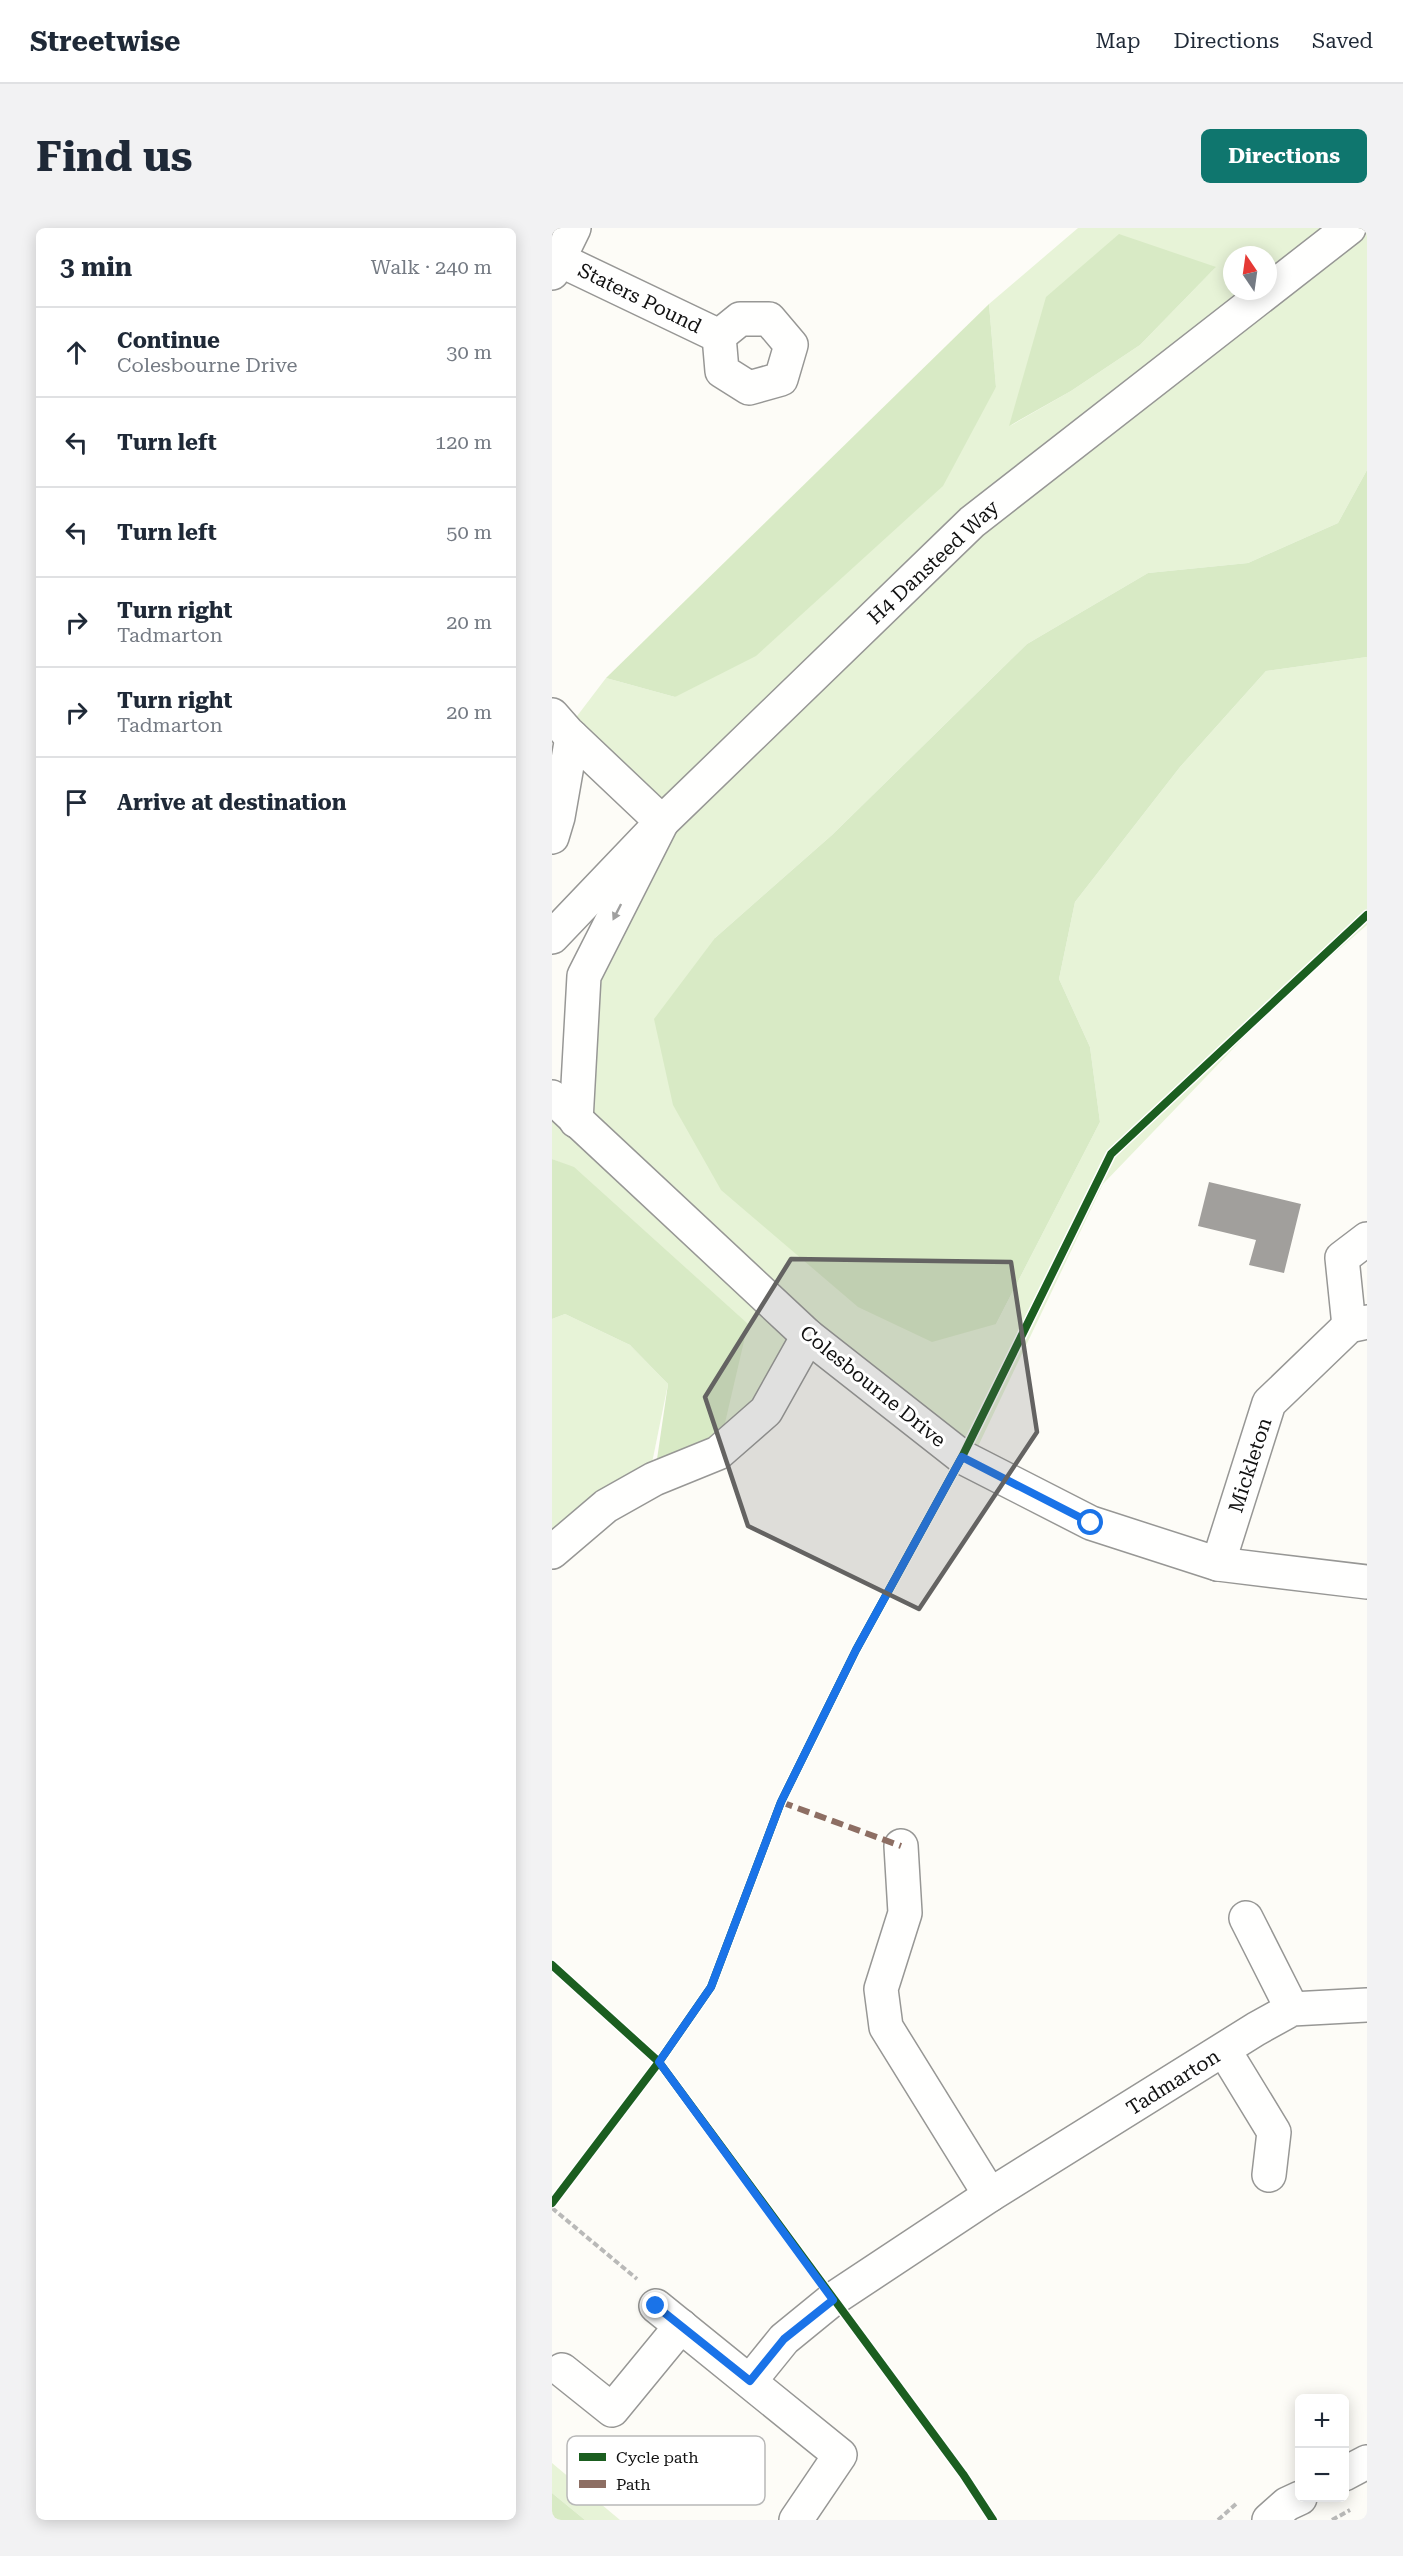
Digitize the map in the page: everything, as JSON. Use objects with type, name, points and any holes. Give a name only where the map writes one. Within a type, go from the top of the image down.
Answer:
[{"type":"street","points":[[556,266],[574,228]]},
{"type":"street","name":"H4 Dansteed Way","points":[[552,937],[662,822],[972,522],[1349,228]]},
{"type":"street","name":"Staters Pound","points":[[556,266],[719,336]]},
{"type":"street","points":[[562,726],[662,822],[584,976],[576,1121]]},
{"type":"street","points":[[552,837],[558,818],[562,726]]},
{"type":"street","name":"Colesbourne Drive","points":[[552,1096],[576,1121],[808,1336],[962,1457],[1091,1523],[1218,1564],[1367,1582]]},
{"type":"street","name":"Mickleton","points":[[1218,1564],[1269,1403],[1358,1324],[1342,1258],[1367,1239]]},
{"type":"street","points":[[552,1552],[606,1506],[654,1479],[718,1453],[766,1411],[808,1336]]},
{"type":"street","points":[[901,1846],[905,1913],[881,1989],[886,2027],[990,2195]]},
{"type":"street","points":[[1246,1918],[1292,2009]]},
{"type":"street","name":"Tadmarton","points":[[750,2381],[784,2339],[833,2300],[990,2195],[1224,2050],[1292,2009],[1367,2005]]},
{"type":"street","points":[[1224,2050],[1274,2132],[1269,2175]]},
{"type":"street","points":[[656,2306],[840,2455],[796,2520]]},
{"type":"street","points":[[562,2370],[612,2410],[681,2326]]},
{"type":"street","points":[[1349,2471],[1367,2462]]},
{"type":"street","points":[[1269,2520],[1287,2504],[1295,2500]]},
{"type":"path","points":[[552,2208],[649,2290],[656,2306]]},
{"type":"highlighted area","points":[[791,1259],[1011,1262],[1037,1432],[919,1609],[748,1526],[705,1397]]},
{"type":"green space","points":[[1078,228],[1367,228],[1367,470],[1338,523],[1248,563],[1148,573],[1027,644],[832,835],[715,938],[996,1324],[1100,1122],[1090,1047],[1059,979],[1075,902],[1180,767],[1266,671],[1367,657],[1367,925],[1278,1002],[1103,1184],[971,1461],[808,1336],[718,1453],[574,1168],[552,1159],[552,1097],[575,1120],[584,976],[662,822],[567,733],[552,837],[552,749],[606,678],[675,697],[996,387],[989,304]],"holes":[[[1216,267],[1140,345],[1071,391],[1010,426]]]},
{"type":"green space","points":[[1119,234],[1216,267],[1140,345],[1071,391],[1009,426],[1046,297]]},
{"type":"green space","points":[[989,304],[996,387],[943,486],[756,656],[675,697],[606,678]]},
{"type":"green space","points":[[1367,470],[1367,657],[1266,671],[1180,767],[1075,902],[1059,979],[1090,1047],[1100,1122],[996,1324],[932,1342],[858,1307],[721,1190],[673,1105],[654,1019],[715,938],[832,835],[1027,644],[1148,573],[1248,563],[1338,523]]},
{"type":"green space","points":[[552,1159],[574,1167],[748,1324],[718,1453],[656,1466],[668,1384],[630,1345],[565,1314],[552,1319]]},
{"type":"green space","points":[[565,1314],[630,1345],[668,1384],[652,1463],[552,1544],[552,1319]]},
{"type":"green space","points":[[552,2463],[567,2476],[567,2505],[602,2505],[620,2520],[585,2520],[552,2493]]},
{"type":"green space","points":[[552,2493],[585,2520],[552,2520]]},
{"type":"building","points":[[1209,1182],[1301,1204],[1284,1273],[1249,1265],[1256,1240],[1198,1226]]},
{"type":"marked path","points":[[781,1802],[901,1846]]},
{"type":"cycle path","points":[[552,2203],[659,2062],[711,1987],[781,1802],[856,1650],[962,1457],[1111,1154],[1367,915]]},
{"type":"cycle path","points":[[552,1965],[659,2062],[963,2474],[993,2520]]},
{"type":"route","points":[[656,2306],[750,2381],[784,2339],[833,2300],[659,2062],[711,1987],[781,1802],[856,1650],[962,1457],[1091,1523]]}]
